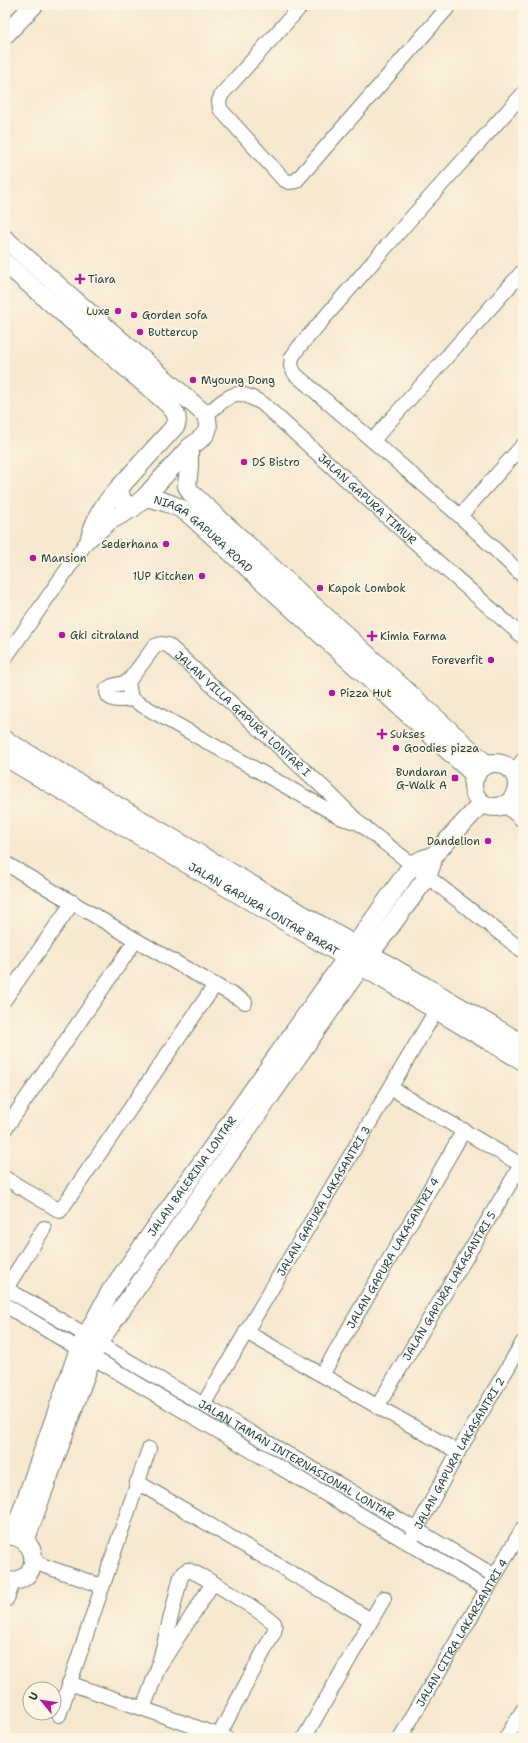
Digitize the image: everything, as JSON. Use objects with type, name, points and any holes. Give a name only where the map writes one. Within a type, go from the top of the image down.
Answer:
[{"type":"street","points":[[302,5],[222,94],[219,101],[220,109],[283,179],[289,182],[296,181],[450,5]]},
{"type":"street","points":[[5,35],[30,6]]},
{"type":"street","points":[[523,94],[413,216],[292,356],[291,366],[295,374],[460,516],[523,576]]},
{"type":"street","points":[[5,239],[206,415],[209,425],[207,433],[189,448],[139,502],[109,521],[90,537],[5,658]]},
{"type":"street","points":[[5,263],[168,404],[176,413],[178,419],[176,425],[106,502],[96,519],[90,537]]},
{"type":"street","points":[[373,440],[523,271]]},
{"type":"street","name":"JALAN GAPURA TIMUR","points":[[206,415],[230,396],[238,393],[262,403],[412,540],[523,637]]},
{"type":"street","points":[[460,516],[523,445]]},
{"type":"street","name":"NIAGA GAPURA ROAD","points":[[189,448],[187,486],[191,494],[481,770]]},
{"type":"street","name":"NIAGA GAPURA ROAD","points":[[119,488],[122,501],[170,504],[182,508],[481,770]]},
{"type":"street","name":"JALAN VILLA GAPURA LONTAR I","points":[[359,823],[342,818],[131,699],[115,700],[107,693],[108,689],[112,686],[128,682],[155,646],[161,644],[168,645],[328,791],[359,823],[412,866],[523,950]]},
{"type":"street","points":[[128,682],[131,699]]},
{"type":"street","name":"JALAN GAPURA LONTAR BARAT","points":[[5,740],[440,1004],[523,1061]]},
{"type":"street","name":"JALAN GAPURA LONTAR BARAT","points":[[5,757],[359,956]]},
{"type":"street","points":[[515,799],[494,807],[482,803],[477,798],[474,791],[481,770],[501,764],[508,767],[518,766],[515,799],[523,818]]},
{"type":"street","name":"JALAN BALERINA LONTAR","points":[[89,1346],[142,1280],[359,956],[412,866],[423,859],[433,856],[482,803]]},
{"type":"street","name":"JALAN BALERINA LONTAR","points":[[14,1537],[110,1292],[126,1268],[359,956],[427,877],[433,856]]},
{"type":"street","points":[[5,863],[245,1002]]},
{"type":"street","points":[[5,999],[73,902]]},
{"type":"street","points":[[5,1129],[136,940]]},
{"type":"street","points":[[5,1178],[60,1211],[215,985]]},
{"type":"street","name":"JALAN GAPURA LONTAR BARAT","points":[[440,1004],[523,1044]]},
{"type":"street","name":"JALAN GAPURA LAKASANTRI 3","points":[[203,1405],[440,1004]]},
{"type":"street","points":[[390,1088],[464,1130],[522,1166]]},
{"type":"street","name":"JALAN GAPURA LAKASANTRI 4","points":[[322,1375],[464,1130]]},
{"type":"street","name":"JALAN GAPURA LAKASANTRI 5","points":[[377,1407],[522,1166]]},
{"type":"street","points":[[5,1289],[44,1228]]},
{"type":"street","points":[[126,1268],[142,1280]]},
{"type":"street","name":"JALAN TAMAN INTERNASIONAL LONTAR","points":[[5,1289],[89,1346],[251,1450],[487,1589]]},
{"type":"street","name":"JALAN TAMAN INTERNASIONAL LONTAR","points":[[5,1305],[89,1346],[203,1405],[495,1576]]},
{"type":"street","points":[[246,1332],[458,1452]]},
{"type":"street","name":"JALAN GAPURA LAKASANTRI 2","points":[[409,1543],[458,1452],[523,1342]]},
{"type":"street","points":[[251,1450],[258,1437]]},
{"type":"street","points":[[62,1705],[149,1449]]},
{"type":"street","points":[[137,1482],[371,1620]]},
{"type":"street","name":"JALAN CITRA LAKARSANTRI 4","points":[[400,1738],[523,1528]]},
{"type":"street","points":[[7,1587],[26,1576],[33,1562],[32,1550],[14,1537]]},
{"type":"street","points":[[33,1562],[102,1586]]},
{"type":"street","points":[[69,1683],[143,1709],[223,1737],[275,1627],[274,1623],[213,1583],[187,1570],[181,1576],[158,1668],[143,1709]]},
{"type":"street","points":[[158,1668],[213,1583]]},
{"type":"street","points":[[304,1738],[384,1598]]},
{"type":"street","points":[[506,1738],[523,1710]]},
{"type":"place","name":"Tiara","points":[[80,279]]},
{"type":"place","name":"Luxe","points":[[118,311]]},
{"type":"place","name":"Gorden sofa","points":[[134,315]]},
{"type":"place","name":"Buttercup","points":[[140,332]]},
{"type":"place","name":"Myoung Dong","points":[[193,380]]},
{"type":"place","name":"DS Bistro","points":[[244,462]]},
{"type":"place","name":"Sederhana","points":[[166,544]]},
{"type":"place","name":"Mansion","points":[[33,558]]},
{"type":"place","name":"1UP Kitchen","points":[[202,576]]},
{"type":"place","name":"Kapok Lombok","points":[[320,588]]},
{"type":"place","name":"Gki citraland","points":[[62,635]]},
{"type":"place","name":"Kimia Farma","points":[[372,636]]},
{"type":"place","name":"Foreverfit","points":[[491,660]]},
{"type":"place","name":"Pizza Hut","points":[[332,693]]},
{"type":"place","name":"Sukses","points":[[382,734]]},
{"type":"place","name":"Goodies pizza","points":[[396,748]]},
{"type":"place","name":"Bundaran G-Walk A","points":[[455,778]]},
{"type":"place","name":"Dandelion","points":[[488,841]]}]
